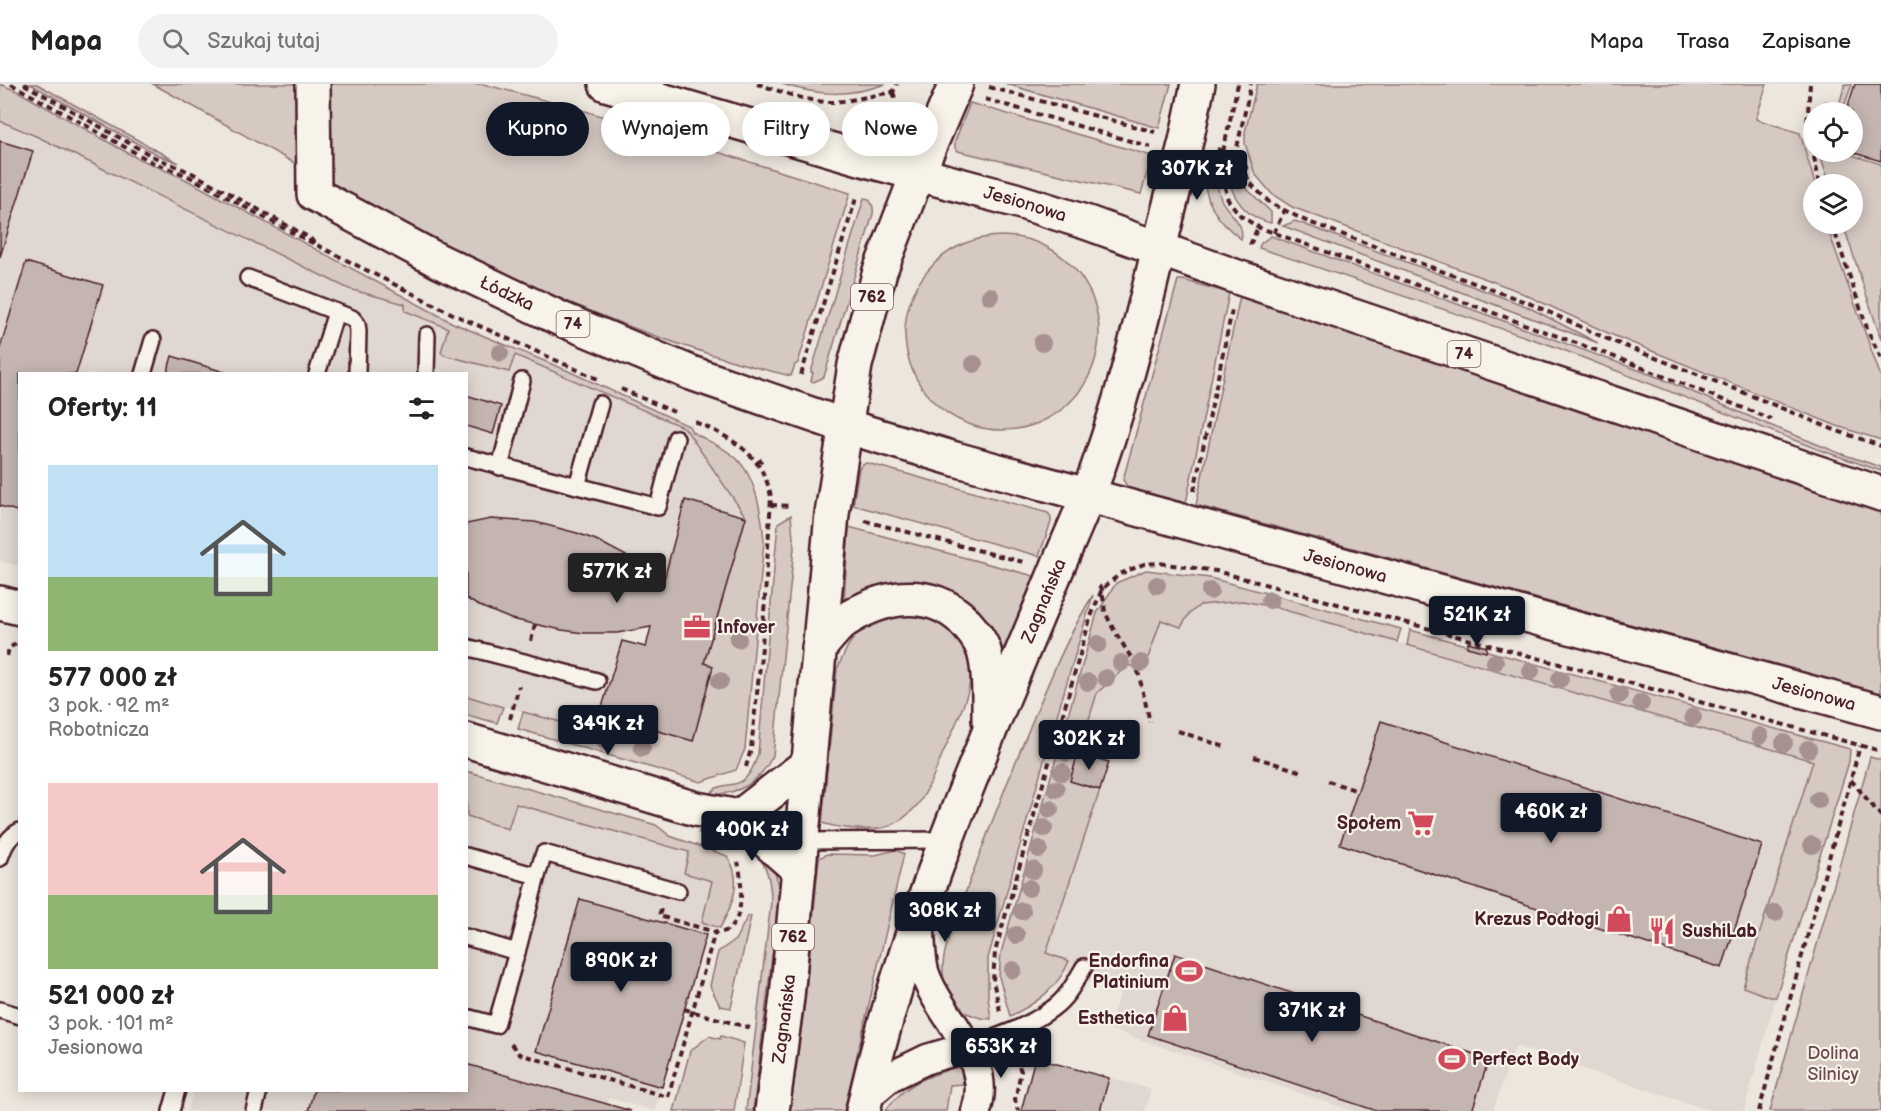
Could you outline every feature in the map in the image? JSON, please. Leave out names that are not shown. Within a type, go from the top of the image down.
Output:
[{"type":"main road","name":"Łódzka","points":[[313,84],[314,194],[439,261],[561,319],[691,373],[845,426]]},
{"type":"main road","name":"74","points":[[606,84],[918,173]]},
{"type":"main road","name":"Zagnańska","points":[[865,1104],[892,999],[946,840],[1088,495],[1130,368],[1198,84]]},
{"type":"main road","name":"Zagnańska","points":[[772,1111],[787,997],[832,514],[855,364],[870,304],[896,226],[918,173],[965,90]]},
{"type":"main road","name":"Jesionowa","points":[[918,173],[1088,223],[1458,352],[1881,494]]},
{"type":"main road","name":"Jesionowa","points":[[845,426],[1088,495],[1881,712]]},
{"type":"main road","points":[[819,648],[843,622],[885,601],[905,597],[927,600],[949,608],[969,625],[983,650],[989,686],[989,734]]},
{"type":"main road","points":[[468,741],[696,809],[739,816],[801,856]]},
{"type":"main road","points":[[739,816],[809,763]]},
{"type":"street","points":[[919,919],[924,971],[937,998],[968,1047],[979,1086],[979,1102],[976,1111]]},
{"type":"street","points":[[865,1104],[890,1077],[927,1059],[968,1047]]},
{"type":"lane","points":[[248,278],[352,318],[357,324],[357,372]]},
{"type":"lane","points":[[318,372],[336,312]]},
{"type":"lane","points":[[426,372],[427,335]]},
{"type":"lane","points":[[144,372],[153,340]]},
{"type":"lane","points":[[500,467],[522,381]]},
{"type":"lane","points":[[577,486],[600,405]]},
{"type":"lane","points":[[468,459],[658,507],[676,438]]},
{"type":"lane","points":[[468,648],[597,681]]},
{"type":"lane","points":[[0,858],[4,846],[18,832]]},
{"type":"lane","points":[[801,856],[946,840]]},
{"type":"lane","points":[[468,1018],[496,1025],[544,853],[678,891]]},
{"type":"lane","points":[[468,857],[537,876]]},
{"type":"lane","points":[[468,938],[517,952]]},
{"type":"lane","points":[[968,1047],[1019,1028],[1053,1008],[1070,990],[1084,967]]},
{"type":"lane","points":[[0,1010],[18,1015]]},
{"type":"lane","points":[[171,1111],[176,1092]]},
{"type":"lane","points":[[254,1111],[259,1092]]},
{"type":"path","points":[[11,84],[152,162],[189,177],[315,245],[455,315],[609,383]]},
{"type":"path","points":[[24,84],[154,157],[192,173],[310,238],[315,245]]},
{"type":"path","points":[[757,84],[805,98],[830,102],[893,92]]},
{"type":"path","points":[[895,98],[893,92],[897,84]]},
{"type":"path","points":[[979,84],[1158,133]]},
{"type":"path","points":[[1238,84],[1220,165],[1228,200],[1241,216],[1258,227],[1620,359],[1774,420]]},
{"type":"path","points":[[1235,157],[1251,84]]},
{"type":"path","points":[[1810,84],[1807,126],[1818,174]]},
{"type":"path","points":[[965,90],[1154,148]]},
{"type":"path","points":[[1209,147],[1235,157],[1246,167],[1247,177],[1252,185],[1270,203],[1306,222],[1531,304],[1612,341],[1832,429],[1881,446]]},
{"type":"path","points":[[800,380],[857,195]]},
{"type":"path","points":[[1274,233],[1284,211]]},
{"type":"path","points":[[1250,245],[1258,227]]},
{"type":"path","points":[[1835,234],[1868,331],[1881,358]]},
{"type":"path","points":[[1193,495],[1233,303]]},
{"type":"path","points":[[620,388],[674,413]]},
{"type":"path","points":[[685,417],[732,441],[757,463],[770,490],[762,647],[751,749],[743,772]]},
{"type":"path","points":[[757,463],[765,458]]},
{"type":"path","points":[[771,505],[790,506]]},
{"type":"path","points":[[861,519],[1026,563]]},
{"type":"path","points":[[1175,565],[1176,556]]},
{"type":"path","points":[[1002,1020],[993,981],[995,952],[1090,619],[1101,587],[1120,574],[1144,564],[1158,562],[1216,571],[1881,751]]},
{"type":"path","points":[[1101,587],[1105,612],[1137,667],[1150,722]]},
{"type":"path","points":[[534,632],[535,625]]},
{"type":"path","points":[[8,656],[9,648],[18,643]]},
{"type":"path","points":[[509,720],[525,662]]},
{"type":"path","points":[[1178,731],[1225,747]]},
{"type":"path","points":[[1759,1111],[1860,746]]},
{"type":"path","points":[[1254,757],[1302,772]]},
{"type":"path","points":[[1851,779],[1881,816]]},
{"type":"path","points":[[1328,781],[1358,791]]},
{"type":"path","points":[[496,1025],[519,1054],[668,1097],[715,932],[722,933],[728,930],[739,909],[742,879],[735,855]]},
{"type":"path","points":[[684,1009],[752,1028],[753,1017]]},
{"type":"path","points":[[1011,1049],[1020,1071],[1015,1100],[1018,1111]]},
{"type":"shaded area","points":[[0,121],[38,137],[349,289],[406,304],[405,311],[448,329],[441,352],[509,372],[515,355],[685,428],[746,517],[662,587],[627,555],[577,533],[535,522],[514,520],[491,519],[468,524],[468,372],[18,372],[18,566],[0,561]]},
{"type":"shaded area","points":[[468,599],[495,613],[533,625],[584,633],[625,631],[600,714],[596,713],[592,731],[468,696]]},
{"type":"shaded area","points":[[1243,601],[1274,607],[1813,761],[1770,997],[1776,997],[1744,1111],[1712,1111],[1515,1046],[1493,1111],[1353,1111],[1107,1028],[1122,989],[1065,970],[1069,962],[1045,953],[1100,791],[1070,781],[1097,693],[1129,665],[1144,669],[1161,620],[1189,614],[1200,605]]},
{"type":"shaded area","points":[[516,804],[690,852],[712,881],[702,922],[713,926],[706,935],[655,1111],[609,1098],[607,1104],[631,1111],[187,1111],[194,1092],[468,1092],[468,816],[508,829]]},
{"type":"shaded area","points":[[1035,1058],[1151,1089],[1145,1111],[1021,1111]]},
{"type":"green space","points":[[0,84],[19,92],[135,157],[185,179],[453,323],[566,370],[689,426],[692,432],[736,458],[749,475],[757,497],[764,541],[745,749],[736,770],[701,782],[518,729],[523,712],[591,730],[596,713],[693,740],[713,666],[704,663],[746,517],[685,428],[515,355],[509,372],[444,355],[441,352],[448,328],[405,311],[405,304],[349,289],[38,137],[0,121]]},
{"type":"green space","points":[[30,84],[37,84],[179,163],[158,155]]},
{"type":"green space","points":[[153,84],[483,84],[551,102],[486,102],[486,156],[589,156],[589,112],[601,116],[601,156],[730,156],[850,193],[798,363],[791,376],[706,353],[623,324],[542,290],[384,213]]},
{"type":"green space","points":[[782,84],[886,84],[846,93],[821,93]]},
{"type":"green space","points":[[1006,84],[1171,84],[1159,128]]},
{"type":"green space","points":[[1257,84],[1767,84],[1756,119],[1800,133],[1803,143],[1803,162],[1809,162],[1812,174],[1803,174],[1803,234],[1830,234],[1881,377],[1881,440],[1837,426],[1610,334],[1513,289],[1292,207],[1272,194],[1255,174],[1245,144],[1245,132]]},
{"type":"green space","points":[[1845,84],[1852,84],[1846,102],[1840,102]]},
{"type":"green space","points":[[970,103],[1152,156],[1141,194],[958,151],[955,148],[955,141]]},
{"type":"green space","points":[[1863,158],[1881,164],[1881,339],[1846,234],[1863,234],[1863,174],[1827,174],[1822,162],[1863,162]]},
{"type":"green space","points":[[1231,160],[1239,171],[1246,188],[1271,212],[1271,223],[1252,215],[1238,200],[1230,181]]},
{"type":"green space","points":[[1204,170],[1215,172],[1221,198],[1241,228],[1241,239],[1225,225],[1213,209],[1206,191]]},
{"type":"green space","points":[[864,198],[871,202],[873,214],[824,377],[814,382],[811,381],[813,373],[811,372]]},
{"type":"green space","points":[[1295,221],[1526,306],[1598,343],[1283,226]]},
{"type":"green space","points":[[1002,236],[1030,240],[1048,248],[1063,258],[1077,272],[1095,305],[1099,333],[1095,361],[1087,379],[1077,394],[1063,408],[1030,426],[1002,430],[974,426],[956,418],[941,408],[927,394],[909,361],[905,333],[909,305],[917,287],[927,272],[941,258],[974,240]]},
{"type":"green space","points":[[1271,236],[1660,378],[1839,453],[1881,467],[1881,471],[1817,449],[1553,346],[1259,248],[1261,243]]},
{"type":"green space","points":[[1178,280],[1229,293],[1186,503],[1128,488],[1123,480]]},
{"type":"green space","points":[[1240,296],[1881,511],[1881,693],[1196,505]]},
{"type":"green space","points":[[867,463],[1048,513],[1051,522],[1039,556],[853,505],[859,469],[862,464]]},
{"type":"green space","points":[[791,515],[794,548],[773,756],[755,780],[747,785],[730,792],[709,795],[721,786],[740,782],[746,777],[758,754],[778,523]]},
{"type":"green space","points":[[849,527],[1034,576],[1007,646],[1000,648],[989,624],[972,605],[939,587],[926,584],[845,604]]},
{"type":"green space","points":[[1146,570],[1210,578],[1401,629],[1397,642],[1274,607],[1243,601],[1200,605],[1189,614],[1181,627],[1161,620],[1144,670],[1128,665],[1097,693],[1070,781],[1100,790],[1046,953],[1069,961],[1059,979],[1045,994],[1010,1016],[999,977],[1001,953],[1097,613],[1116,583]]},
{"type":"green space","points":[[1093,595],[988,958],[988,997],[991,1019],[980,1018],[962,1010],[949,996],[943,977],[946,946],[1032,722],[1067,641]]},
{"type":"green space","points":[[905,612],[930,618],[945,625],[964,642],[970,654],[972,668],[970,683],[960,714],[925,793],[918,804],[898,822],[890,826],[871,829],[839,827],[822,823],[837,669],[848,646],[862,627],[879,619]]},
{"type":"green space","points":[[1410,630],[1850,749],[1849,762],[1776,997],[1743,987],[1813,761],[1407,645]]},
{"type":"green space","points":[[468,696],[503,707],[497,723],[468,715]]},
{"type":"green space","name":"Dolina Silnicy","points":[[1870,757],[1881,760],[1881,1111],[1770,1111]]},
{"type":"green space","points":[[468,772],[656,825],[670,836],[727,856],[735,874],[734,893],[729,911],[720,928],[702,922],[712,881],[684,873],[689,852],[516,804],[508,829],[468,816]]},
{"type":"green space","points":[[700,826],[743,836],[773,867],[778,882],[778,908],[753,1111],[746,1111],[771,902],[770,884],[760,859],[752,851],[742,845],[699,833]]},
{"type":"green space","points":[[896,850],[904,854],[844,1111],[790,1111],[805,1001],[819,858],[827,854],[875,855]]},
{"type":"green space","points":[[748,916],[751,916],[731,1008],[720,1006],[710,986],[718,952],[735,940]]},
{"type":"green space","points":[[709,1036],[720,1039],[721,1036],[744,1043],[734,1111],[674,1111],[690,1051]]},
{"type":"green space","points":[[957,1067],[961,1068],[963,1084],[950,1085],[946,1111],[885,1111],[900,1094],[916,1083]]},
{"type":"building","points":[[1855,84],[1881,84],[1881,161],[1863,156],[1863,102],[1849,102]]},
{"type":"building","points":[[0,141],[33,151],[0,257]]},
{"type":"building","points":[[26,262],[103,285],[77,372],[18,372],[18,511],[0,506],[0,348]]},
{"type":"building","points":[[172,356],[224,372],[168,372]]},
{"type":"building","points":[[468,396],[501,406],[493,434],[468,427]]},
{"type":"building","points":[[685,500],[746,517],[704,663],[713,666],[693,741],[600,714],[622,641],[646,647],[651,627],[617,633],[562,630],[511,619],[468,599],[468,524],[491,519],[535,522],[577,533],[596,540],[634,560],[662,587]]},
{"type":"building","points":[[1468,642],[1487,647],[1486,652],[1467,647]]},
{"type":"building","points":[[1381,721],[1762,845],[1722,968],[1340,844]]},
{"type":"building","points":[[1078,753],[1109,762],[1100,790],[1070,781]]},
{"type":"building","points":[[580,899],[706,935],[662,1087],[536,1051]]},
{"type":"building","points":[[1175,954],[1489,1059],[1472,1111],[1377,1111],[1148,1035]]},
{"type":"building","points":[[1035,1058],[1109,1078],[1100,1111],[1021,1111]]},
{"type":"building","points":[[468,1065],[631,1111],[308,1111],[313,1092],[468,1092]]},
{"type":"place","name":"Infover","points":[[697,627]]},
{"type":"place","name":"Społem","points":[[1421,823]]},
{"type":"place","name":"Krezus Podłogi","points":[[1619,919]]},
{"type":"place","name":"SushiLab","points":[[1662,931]]},
{"type":"place","name":"Endorfina Platinium","points":[[1189,971]]},
{"type":"place","name":"Esthetica","points":[[1175,1018]]},
{"type":"place","name":"Perfect Body","points":[[1452,1059]]}]
